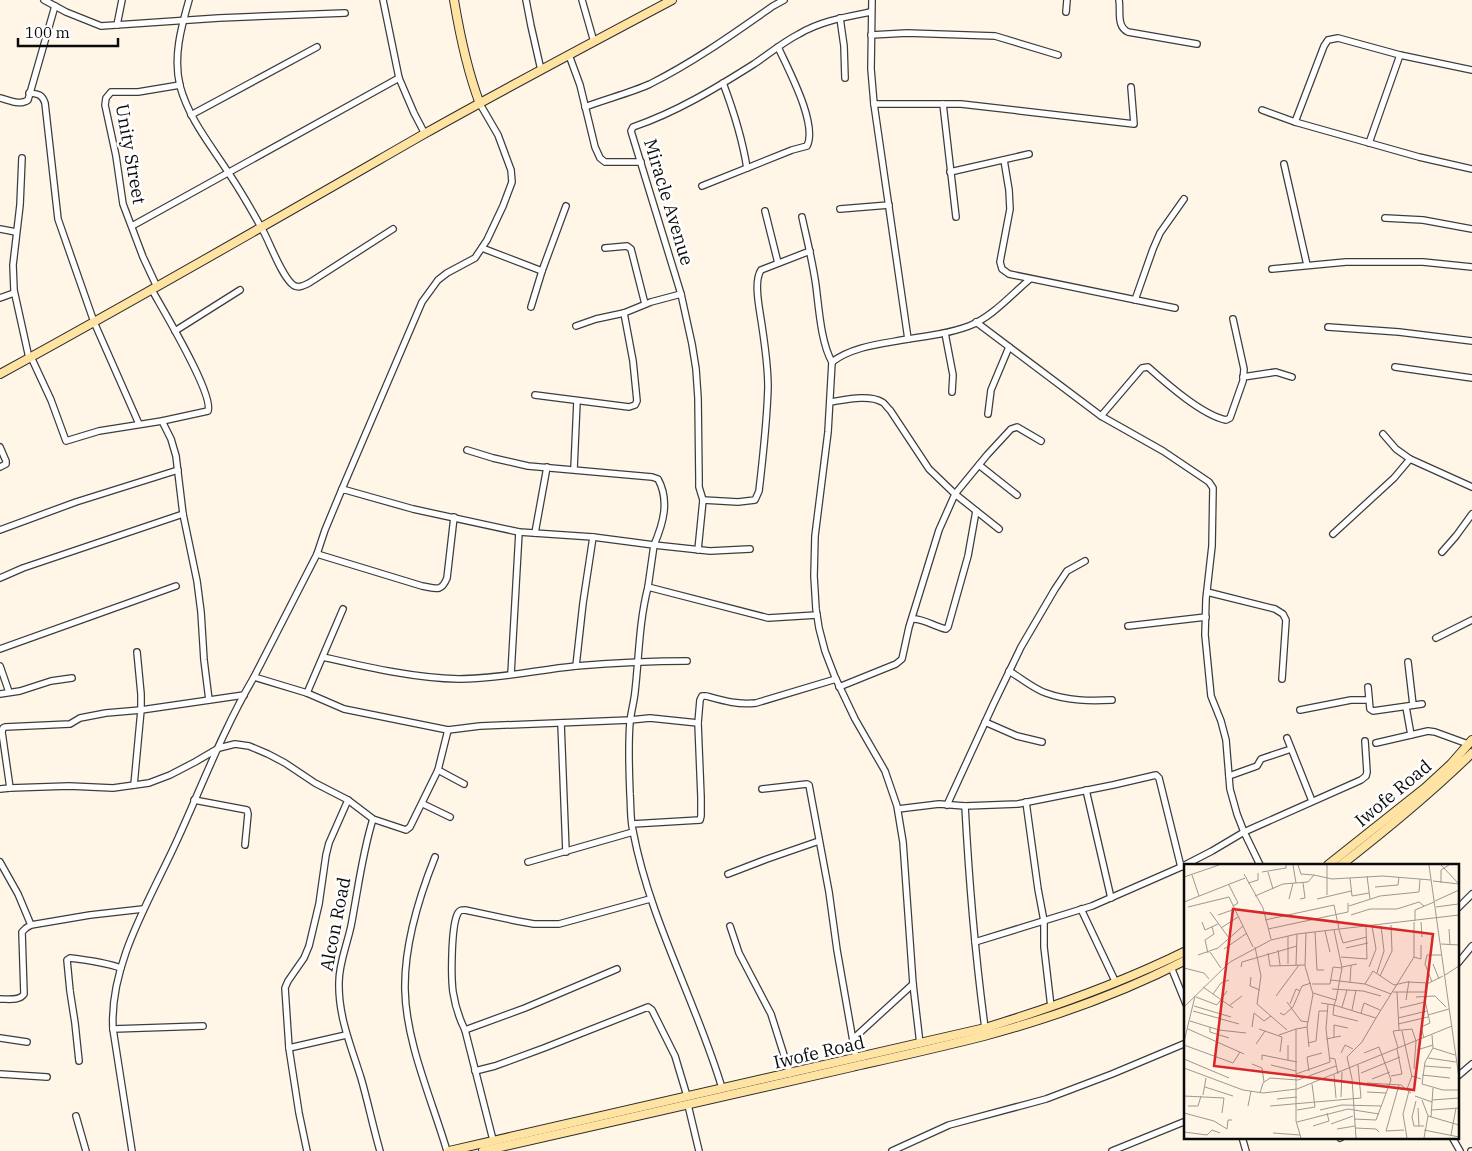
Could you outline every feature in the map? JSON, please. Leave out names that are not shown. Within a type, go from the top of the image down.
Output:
[{"type":"street","points":[[44,0],[66,12],[101,26],[345,13]]},
{"type":"street","points":[[116,25],[122,0]]},
{"type":"street","points":[[189,0],[177,52],[180,85],[191,114],[201,133],[228,172],[262,228],[285,275],[293,286],[298,287],[309,283],[393,228]]},
{"type":"street","points":[[383,0],[394,62],[399,78],[414,114],[425,134]]},
{"type":"street","points":[[132,1151],[112,1013],[121,968],[143,910],[244,695],[318,554],[325,530],[422,302],[438,280],[447,272],[475,258],[503,206],[512,182],[511,170],[498,134],[480,104],[471,78],[459,32],[454,0]]},
{"type":"street","points":[[526,0],[541,70]]},
{"type":"street","points":[[582,0],[594,42]]},
{"type":"street","points":[[0,374],[154,289],[425,134],[672,0]]},
{"type":"street","points":[[585,107],[648,84],[676,70],[705,53],[784,0]]},
{"type":"street","points":[[872,0],[871,69],[874,104],[908,340]]},
{"type":"street","points":[[1066,12],[1067,0]]},
{"type":"street","points":[[1119,0],[1120,25],[1122,29],[1128,32],[1196,44]]},
{"type":"street","points":[[0,98],[21,103],[26,103],[28,100],[55,6]]},
{"type":"street","name":"Miracle Avenue","points":[[698,550],[703,500],[699,487],[696,369],[681,294],[632,135],[633,127],[683,106],[724,83],[799,34],[832,20],[871,12]]},
{"type":"street","points":[[840,18],[844,46],[845,78]]},
{"type":"street","points":[[871,35],[995,36],[1058,55]]},
{"type":"street","points":[[1295,122],[1328,40],[1338,38],[1400,55],[1472,70]]},
{"type":"street","points":[[191,114],[317,47]]},
{"type":"street","points":[[702,186],[792,150],[807,146],[810,141],[801,97],[778,47]]},
{"type":"street","points":[[569,55],[580,85],[595,147],[600,158],[606,162],[641,162]]},
{"type":"street","points":[[1369,143],[1400,55]]},
{"type":"street","points":[[132,226],[399,78]]},
{"type":"street","points":[[724,83],[736,116],[748,168]]},
{"type":"street","name":"Unity Street","points":[[162,421],[208,411],[210,408],[201,381],[154,289],[123,204],[116,156],[105,105],[106,98],[111,92],[138,92],[180,85]]},
{"type":"street","points":[[874,104],[961,104],[1134,124],[1131,86]]},
{"type":"street","points":[[29,93],[40,95],[44,98],[58,219],[94,322],[139,424]]},
{"type":"street","points":[[943,104],[956,217]]},
{"type":"street","points":[[1262,110],[1295,122],[1369,143],[1472,169]]},
{"type":"street","points":[[950,172],[1029,154]]},
{"type":"street","points":[[22,158],[20,205],[13,265],[14,293],[30,358],[51,400],[66,441],[99,431],[162,421],[174,447],[183,514],[193,559],[199,597],[209,700]]},
{"type":"street","points":[[1004,160],[1010,209],[1000,262],[1002,269],[1009,274],[1175,308]]},
{"type":"street","points":[[1284,164],[1306,265]]},
{"type":"street","points":[[1135,300],[1160,233],[1184,199]]},
{"type":"street","points":[[840,209],[889,205]]},
{"type":"street","points":[[531,308],[542,271],[566,206]]},
{"type":"street","points":[[765,211],[778,263]]},
{"type":"street","points":[[802,217],[810,251],[827,355],[832,362],[828,432],[815,536],[814,576],[817,615],[825,651],[836,679],[855,719],[884,771],[898,809],[903,842],[920,1044]]},
{"type":"street","points":[[1384,218],[1423,220],[1472,229]]},
{"type":"street","points":[[0,229],[16,232]]},
{"type":"street","points":[[605,248],[627,246],[631,249],[645,304]]},
{"type":"street","points":[[482,248],[542,271]]},
{"type":"street","points":[[703,500],[738,502],[755,500],[759,491],[768,386],[758,274],[761,270],[810,251]]},
{"type":"street","points":[[1272,268],[1346,262],[1423,262],[1472,267]]},
{"type":"street","points":[[832,362],[842,354],[867,347],[945,333],[970,326],[1000,306],[1030,278]]},
{"type":"street","points":[[175,332],[240,290]]},
{"type":"street","points":[[0,298],[14,293]]},
{"type":"street","points":[[576,326],[596,319],[624,313],[645,304],[681,294]]},
{"type":"street","points":[[535,395],[629,407],[637,404],[633,361],[624,313]]},
{"type":"street","points":[[1101,416],[1142,368],[1148,367],[1181,395],[1218,418],[1226,420],[1230,418],[1243,377],[1242,356],[1233,319]]},
{"type":"street","points":[[976,322],[1101,416],[1163,451],[1209,482],[1212,488],[1212,522],[1207,592],[1206,652],[1211,696],[1226,740],[1230,789],[1237,814],[1260,864]]},
{"type":"street","points":[[1328,327],[1399,332],[1472,341]]},
{"type":"street","points":[[945,333],[953,375],[952,392]]},
{"type":"street","points":[[988,414],[991,390],[1009,347]]},
{"type":"street","points":[[1395,366],[1472,378]]},
{"type":"street","points":[[1243,377],[1276,372],[1292,377]]},
{"type":"street","points":[[830,402],[861,398],[874,398],[882,402],[929,469],[954,494],[999,529]]},
{"type":"street","points":[[574,469],[576,401]]},
{"type":"street","points":[[840,687],[896,664],[902,658],[908,627],[939,530],[954,494],[1014,427],[1041,441]]},
{"type":"street","points":[[1383,434],[1396,449],[1410,459],[1472,487]]},
{"type":"street","points":[[0,447],[6,464],[0,467]]},
{"type":"street","points":[[467,450],[528,466],[652,477],[658,480],[665,504],[660,531],[654,545],[644,604],[635,693],[630,720],[629,749],[632,824],[650,899],[699,1022],[722,1088]]},
{"type":"street","points":[[1333,534],[1394,478],[1410,459]]},
{"type":"street","points":[[979,465],[1017,495]]},
{"type":"street","points":[[535,533],[547,467]]},
{"type":"street","points":[[0,530],[92,497],[178,470]]},
{"type":"street","points":[[342,489],[406,507],[519,532],[710,551],[750,549]]},
{"type":"street","points":[[912,619],[917,619],[940,628],[946,629],[948,627],[968,556],[976,511]]},
{"type":"street","points":[[0,578],[23,568],[183,514]]},
{"type":"street","points":[[1442,552],[1472,514]]},
{"type":"street","points":[[318,554],[422,586],[439,588],[444,586],[447,578],[454,517]]},
{"type":"street","points":[[511,674],[519,532]]},
{"type":"street","points":[[576,666],[593,538]]},
{"type":"street","points":[[947,805],[1021,647],[1067,571],[1085,561]]},
{"type":"street","points":[[0,649],[176,586]]},
{"type":"street","points":[[648,587],[768,618],[817,615]]},
{"type":"street","points":[[1207,592],[1275,610],[1283,614],[1286,620],[1282,679]]},
{"type":"street","points":[[307,693],[343,609]]},
{"type":"street","points":[[1128,626],[1206,617]]},
{"type":"street","points":[[1436,638],[1472,620]]},
{"type":"street","points":[[134,786],[141,710],[137,652]]},
{"type":"street","points":[[323,657],[436,678],[486,678],[576,666],[638,661],[687,661]]},
{"type":"street","points":[[1408,662],[1413,705]]},
{"type":"street","points":[[0,666],[9,692]]},
{"type":"street","points":[[1009,671],[1045,693],[1089,701],[1112,700]]},
{"type":"street","points":[[0,694],[20,691],[51,681],[72,678]]},
{"type":"street","points":[[254,678],[307,693],[344,709],[448,730],[480,726],[650,718],[698,723]]},
{"type":"street","points":[[632,824],[700,820],[698,723],[702,696],[733,704],[756,703],[836,679]]},
{"type":"street","points":[[1368,687],[1370,708],[1373,711],[1422,704]]},
{"type":"street","points":[[10,788],[2,732],[3,728],[8,726],[70,724],[85,716],[244,695]]},
{"type":"street","points":[[1300,710],[1351,700],[1369,700]]},
{"type":"street","points":[[1406,706],[1411,735]]},
{"type":"street","points":[[985,722],[1017,736],[1042,742]]},
{"type":"street","points":[[561,723],[566,852]]},
{"type":"street","points":[[0,789],[69,786],[113,788],[134,786],[149,783],[170,775],[219,748],[236,744],[248,746],[285,763],[315,783],[348,800],[373,819],[406,830],[423,804],[438,770],[448,730]]},
{"type":"street","points":[[1376,743],[1428,732],[1435,732],[1470,742]]},
{"type":"street","points":[[1286,738],[1312,801]]},
{"type":"street","points":[[1184,864],[1212,851],[1244,832],[1361,780],[1366,776],[1367,767],[1365,741]]},
{"type":"street","name":"Iwofe Road","points":[[1329,864],[1425,788],[1451,764],[1470,742]]},
{"type":"street","points":[[1229,776],[1257,766],[1262,759],[1291,750]]},
{"type":"street","name":"Iwofe Road","points":[[1342,864],[1395,823],[1472,753]]},
{"type":"street","points":[[438,770],[464,784]]},
{"type":"street","points":[[898,809],[918,806],[1018,804],[1113,786],[1156,775],[1159,778],[1167,805],[1180,866]]},
{"type":"street","points":[[762,789],[809,785],[829,892],[856,1058]]},
{"type":"street","points":[[1086,790],[1111,898]]},
{"type":"street","points":[[194,800],[247,810],[245,845]]},
{"type":"street","points":[[308,1151],[299,1114],[289,1048],[285,988],[288,980],[304,958],[309,946],[319,904],[329,843],[348,800]]},
{"type":"street","points":[[1026,802],[1044,921],[1044,947],[1051,1007]]},
{"type":"street","points":[[423,804],[450,817]]},
{"type":"street","points":[[965,806],[968,865],[985,1028]]},
{"type":"street","name":"Alcon Road","points":[[373,819],[364,849],[351,927],[339,982],[341,1011],[346,1034],[361,1078],[380,1151]]},
{"type":"street","points":[[528,862],[633,832]]},
{"type":"street","points":[[728,874],[767,858],[819,841]]},
{"type":"street","points":[[434,857],[421,895],[413,927],[405,989],[406,1008],[415,1050],[448,1151]]},
{"type":"street","points":[[0,862],[18,894],[31,925]]},
{"type":"street","points":[[975,942],[1111,898],[1184,864]]},
{"type":"street","points":[[1460,906],[1472,894]]},
{"type":"street","points":[[493,1140],[453,990],[452,968],[458,914],[461,910],[465,910],[534,924],[559,924],[650,899]]},
{"type":"street","points":[[1081,909],[1116,983]]},
{"type":"street","points":[[0,999],[23,997],[22,932],[26,928],[31,925],[90,915],[143,910]]},
{"type":"street","points":[[730,926],[740,953],[771,1014],[790,1074]]},
{"type":"street","points":[[1460,961],[1472,946]]},
{"type":"street","name":"Iwofe Road","points":[[483,1151],[986,1035],[1032,1017],[1051,1007],[1116,983],[1184,952]]},
{"type":"street","points":[[79,1061],[76,1023],[67,960],[70,958],[121,968]]},
{"type":"street","name":"Iwofe Road","points":[[448,1151],[1032,1017],[1096,999],[1184,961]]},
{"type":"street","points":[[1171,967],[1184,999]]},
{"type":"street","points":[[465,1030],[525,1008],[617,969]]},
{"type":"street","points":[[853,1039],[914,984]]},
{"type":"street","points":[[475,1071],[495,1066],[544,1048],[648,1007],[652,1010],[675,1056],[687,1096]]},
{"type":"street","points":[[113,1029],[202,1026]]},
{"type":"street","points":[[289,1048],[346,1034]]},
{"type":"street","points":[[0,1038],[27,1042]]},
{"type":"street","points":[[892,1151],[949,1125],[1046,1099],[1184,1044]]},
{"type":"street","points":[[1460,1074],[1472,1064]]},
{"type":"street","points":[[0,1074],[47,1077]]},
{"type":"street","points":[[688,1105],[699,1151]]},
{"type":"street","points":[[76,1116],[86,1151]]},
{"type":"street","points":[[1112,1151],[1184,1122]]},
{"type":"street","points":[[1242,1138],[1246,1151]]},
{"type":"street","points":[[1453,1138],[1460,1151]]}]
